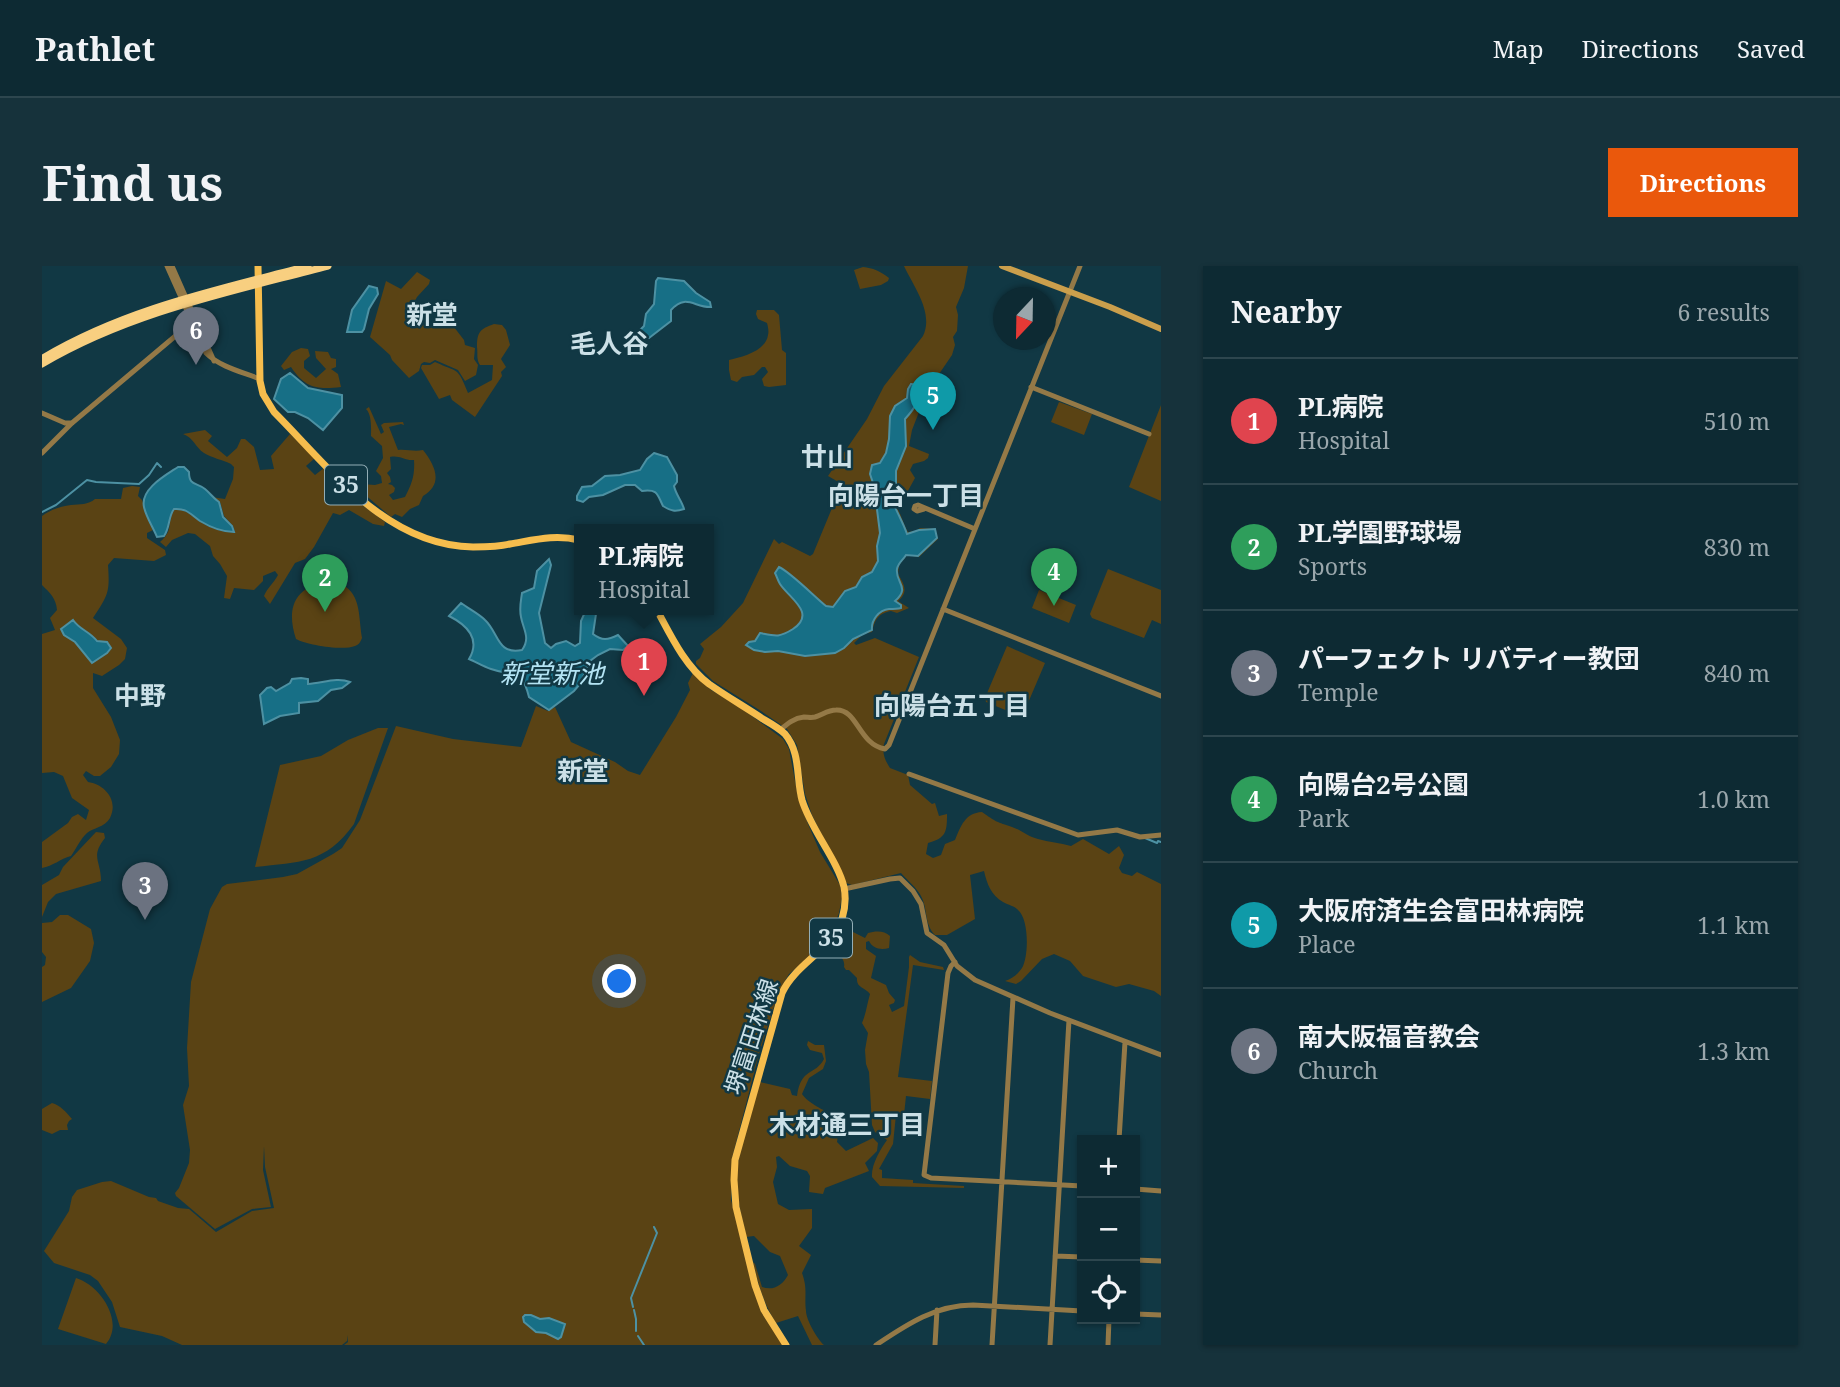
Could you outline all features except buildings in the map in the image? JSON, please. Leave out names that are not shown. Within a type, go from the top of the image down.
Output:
[{"type":"highway","points":[[258,282],[308,266]]},
{"type":"highway","points":[[44,354],[106,325],[152,308],[327,266]]},
{"type":"highway","points":[[42,363],[108,330],[185,301]]},
{"type":"main road","name":"35","points":[[258,266],[260,379],[263,394],[274,412],[366,504],[405,529],[435,541],[472,547],[509,545],[552,536],[574,539]]},
{"type":"main road","points":[[1002,266],[1161,327]]},
{"type":"main road","name":"35","points":[[660,615],[697,674],[780,730],[789,741],[796,755],[801,796],[806,811],[839,874],[844,890]]},
{"type":"main road","name":"堺富田林線","points":[[786,1345],[764,1310],[755,1285],[736,1207],[735,1160],[782,993],[793,975],[834,935],[844,912],[844,890]]},
{"type":"street","points":[[167,266],[214,361]]},
{"type":"street","points":[[172,266],[206,354],[214,361],[260,379]]},
{"type":"street","points":[[780,730],[797,719],[839,710],[851,717],[870,743],[885,749],[887,747],[1080,266]]},
{"type":"street","points":[[42,453],[72,423],[192,322]]},
{"type":"street","points":[[1031,387],[1149,434]]},
{"type":"street","points":[[42,414],[72,423]]},
{"type":"street","points":[[924,509],[975,528]]},
{"type":"street","points":[[943,609],[1159,695],[1161,685]]},
{"type":"street","points":[[909,774],[1078,835],[1117,830],[1140,837],[1161,835]]},
{"type":"street","points":[[844,890],[890,878],[901,879],[921,904],[927,933],[944,945],[955,962],[970,977],[1013,998],[1161,1055]]},
{"type":"street","points":[[955,962],[948,973],[924,1172],[926,1176],[1077,1186]]},
{"type":"street","points":[[992,1345],[1013,998]]},
{"type":"street","points":[[1050,1345],[1069,1020]]},
{"type":"street","points":[[1119,1135],[1125,1042]]},
{"type":"street","points":[[1140,1189],[1161,1191]]},
{"type":"street","points":[[1055,1256],[1077,1257]]},
{"type":"street","points":[[1140,1260],[1161,1261]]},
{"type":"street","points":[[876,1345],[917,1319],[937,1310],[967,1305],[1077,1311]]},
{"type":"street","points":[[935,1345],[937,1310]]},
{"type":"street","points":[[1140,1314],[1161,1315]]},
{"type":"street","points":[[1108,1345],[1109,1324]]},
{"type":"shaded area","points":[[904,266],[968,266],[964,288],[956,307],[957,331],[953,337],[955,345],[952,355],[930,384],[912,430],[909,446],[929,454],[928,458],[913,464],[910,470],[915,478],[904,498],[900,494],[901,500],[897,508],[908,532],[920,528],[935,529],[938,539],[919,557],[907,555],[899,565],[898,574],[904,591],[898,601],[909,608],[897,613],[891,611],[883,614],[876,621],[872,632],[863,634],[854,643],[856,645],[875,638],[919,657],[884,744],[884,757],[890,768],[908,775],[910,785],[932,804],[935,803],[939,816],[947,814],[944,833],[939,839],[928,843],[926,854],[933,858],[941,855],[945,844],[955,840],[962,825],[971,815],[982,812],[1042,840],[1071,846],[1083,839],[1109,854],[1119,846],[1124,855],[1119,868],[1122,873],[1132,876],[1137,872],[1161,884],[1161,996],[1154,991],[1129,984],[1116,987],[1083,976],[1070,961],[1054,954],[1042,959],[1016,984],[1005,981],[1022,968],[1027,947],[1026,929],[1018,910],[993,893],[984,871],[970,875],[975,919],[947,935],[935,935],[932,931],[921,896],[901,873],[852,885],[846,883],[812,815],[805,794],[797,745],[787,729],[713,681],[696,664],[704,649],[700,644],[721,627],[743,603],[774,539],[779,544],[782,542],[810,556],[813,554],[842,484],[828,476],[867,419],[884,386],[923,336],[926,327],[924,309]]},
{"type":"shaded area","points":[[863,267],[879,272],[889,278],[888,281],[860,289],[854,270]]},
{"type":"shaded area","points":[[417,272],[430,280],[410,310],[413,315],[426,322],[447,318],[465,345],[475,348],[474,359],[478,365],[476,375],[465,381],[458,370],[435,360],[421,364],[419,371],[409,378],[370,337],[386,281],[401,289]]},
{"type":"shaded area","points":[[757,310],[774,310],[779,315],[782,350],[786,353],[786,385],[764,386],[762,379],[768,372],[765,367],[737,382],[731,380],[729,360],[753,352],[766,341],[767,323],[758,319]]},
{"type":"shaded area","points":[[494,324],[502,325],[506,330],[510,345],[501,359],[506,367],[475,417],[452,400],[450,395],[439,399],[421,368],[422,365],[435,362],[453,370],[459,374],[468,393],[492,380],[493,365],[480,365],[477,342],[480,332]]},
{"type":"shaded area","points":[[301,348],[308,349],[310,356],[304,361],[304,368],[316,378],[326,369],[316,358],[315,351],[328,352],[331,358],[336,359],[336,367],[331,369],[338,374],[341,387],[318,388],[301,379],[291,367],[284,370],[281,366],[292,352]]},
{"type":"shaded area","points":[[1059,402],[1092,414],[1084,435],[1051,422]]},
{"type":"shaded area","points":[[1161,405],[1161,501],[1129,487]]},
{"type":"shaded area","points":[[369,407],[381,434],[384,432],[381,425],[384,423],[403,422],[404,425],[389,427],[398,450],[423,450],[434,468],[434,486],[423,496],[419,505],[402,517],[395,514],[391,517],[356,487],[361,484],[382,483],[381,476],[376,471],[383,458],[382,446],[371,436],[370,418],[366,409]],"holes":[[[390,457],[414,460],[414,465],[410,488],[405,497],[393,500],[389,495],[395,488],[388,484],[391,482],[387,473],[391,469]]]},
{"type":"shaded area","points":[[205,430],[212,436],[208,441],[227,457],[237,448],[241,439],[245,439],[254,447],[260,470],[274,469],[271,456],[290,434],[315,458],[306,466],[315,475],[324,468],[354,499],[385,522],[384,526],[373,524],[349,510],[340,515],[333,513],[314,547],[305,559],[295,563],[270,604],[264,596],[278,575],[275,571],[263,576],[263,581],[254,590],[234,588],[230,599],[224,598],[227,576],[213,556],[210,546],[195,534],[188,533],[172,540],[166,547],[160,542],[169,530],[174,509],[186,512],[213,528],[235,532],[224,516],[220,502],[211,497],[225,499],[233,479],[234,467],[204,453],[183,434]]},
{"type":"shaded area","points":[[140,487],[138,496],[153,530],[147,533],[147,538],[165,550],[166,555],[154,561],[114,558],[108,565],[107,593],[93,618],[121,639],[127,648],[125,659],[119,665],[102,676],[93,673],[93,688],[111,717],[120,740],[119,754],[111,767],[100,776],[86,771],[83,775],[88,782],[99,786],[108,794],[113,805],[112,811],[105,823],[85,835],[71,856],[42,868],[42,842],[78,814],[86,820],[89,810],[72,798],[63,776],[54,772],[42,773],[42,634],[55,630],[50,618],[57,610],[54,599],[42,585],[42,516],[60,507],[87,503],[95,499],[121,499],[123,488]]},
{"type":"shaded area","points":[[1108,569],[1161,590],[1161,624],[1152,620],[1144,638],[1092,618],[1090,614]]},
{"type":"shaded area","points":[[337,582],[345,586],[355,598],[362,638],[360,643],[334,648],[296,639],[292,615],[298,597],[313,586]]},
{"type":"shaded area","points":[[1039,590],[1076,605],[1069,623],[1032,608]]},
{"type":"shaded area","points":[[1007,646],[1045,663],[1022,717],[986,702],[985,698]]},
{"type":"shaded area","points":[[693,673],[711,690],[737,705],[783,739],[789,749],[798,797],[808,824],[820,852],[840,885],[842,897],[831,934],[789,974],[779,991],[759,1054],[732,1158],[731,1200],[750,1272],[783,1345],[344,1345],[348,1342],[347,1335],[347,1341],[342,1345],[182,1345],[162,1336],[120,1327],[112,1302],[98,1281],[90,1275],[54,1263],[44,1251],[69,1211],[72,1197],[77,1190],[102,1182],[111,1181],[158,1201],[189,1209],[216,1232],[252,1211],[274,1208],[265,1167],[264,1146],[263,1170],[271,1207],[252,1209],[215,1229],[176,1196],[189,1163],[190,1150],[183,1105],[189,1086],[187,1048],[191,982],[210,909],[222,887],[227,884],[297,874],[342,848],[360,820],[396,726],[453,739],[521,747],[536,706],[548,711],[555,707],[571,742],[640,775],[676,717],[690,690],[688,683]]},
{"type":"shaded area","points":[[378,728],[388,728],[354,824],[343,837],[333,847],[310,859],[255,867],[280,765],[321,756],[348,740]]},
{"type":"shaded area","points":[[96,832],[104,833],[105,838],[97,854],[101,881],[56,894],[48,902],[42,917],[42,885],[59,875],[63,867]]},
{"type":"shaded area","points":[[60,915],[68,915],[91,929],[94,943],[90,961],[71,988],[42,1002],[42,967],[46,957],[42,952],[42,923],[52,922]]},
{"type":"shaded area","points":[[843,927],[865,938],[868,933],[876,931],[890,936],[889,948],[877,948],[869,941],[866,942],[866,949],[876,956],[871,978],[886,985],[895,1000],[889,1005],[892,1012],[904,1006],[910,955],[920,962],[943,967],[944,970],[913,965],[898,1077],[932,1081],[930,1099],[906,1096],[904,1115],[896,1115],[893,1144],[879,1169],[882,1170],[882,1178],[964,1188],[880,1186],[872,1177],[874,1163],[887,1140],[875,1132],[872,1125],[865,1050],[868,1033],[862,1023],[870,994],[859,986],[857,978],[849,970],[846,970],[832,943]]},
{"type":"shaded area","points":[[808,1041],[815,1045],[824,1045],[826,1061],[823,1069],[809,1078],[802,1094],[816,1106],[834,1114],[839,1129],[837,1142],[846,1151],[873,1138],[878,1143],[877,1151],[865,1163],[869,1171],[825,1188],[823,1194],[809,1192],[810,1176],[807,1171],[790,1166],[779,1156],[776,1157],[777,1167],[773,1182],[778,1204],[789,1210],[812,1209],[812,1228],[799,1246],[811,1255],[802,1273],[807,1315],[813,1330],[824,1345],[812,1345],[798,1316],[776,1323],[772,1316],[762,1294],[753,1262],[762,1287],[777,1287],[788,1275],[780,1256],[770,1252],[754,1236],[746,1237],[737,1190],[741,1145],[760,1082],[790,1089],[792,1095],[797,1096],[802,1080],[824,1059],[822,1053],[810,1050]]},
{"type":"shaded area","points":[[52,1103],[61,1107],[72,1119],[67,1125],[68,1130],[52,1134],[42,1130],[42,1109]]},
{"type":"shaded area","points":[[76,1278],[93,1288],[107,1305],[113,1325],[106,1344],[58,1329]]},
{"type":"water","points":[[658,278],[684,281],[710,302],[711,307],[681,302],[671,310],[671,321],[649,338],[640,330],[644,326],[646,314],[654,304]]},
{"type":"water","points":[[369,286],[377,288],[378,294],[369,309],[364,329],[362,332],[347,332],[352,310]]},
{"type":"water","points":[[290,373],[308,388],[342,395],[342,408],[323,430],[308,418],[288,412],[274,399],[281,379]]},
{"type":"water","points":[[911,384],[917,385],[918,399],[905,419],[906,446],[896,471],[900,500],[895,507],[907,534],[935,529],[937,538],[918,556],[906,555],[898,565],[897,574],[902,592],[895,601],[901,608],[879,613],[874,619],[872,630],[853,639],[835,653],[805,656],[754,650],[746,645],[755,641],[760,633],[784,634],[800,623],[802,617],[799,606],[779,582],[775,573],[779,567],[826,606],[833,607],[845,591],[856,587],[862,577],[872,572],[878,561],[880,533],[870,474],[872,465],[880,463],[886,453],[890,416],[895,406],[907,398]]},
{"type":"water","points":[[654,453],[667,457],[677,475],[674,486],[684,509],[668,509],[663,506],[656,493],[642,491],[635,485],[625,485],[603,495],[589,497],[583,502],[577,500],[582,487],[592,486],[605,476],[640,470]]},
{"type":"water","points":[[178,467],[184,467],[192,482],[205,489],[219,502],[223,517],[234,532],[212,527],[185,511],[174,509],[166,533],[157,537],[146,514],[144,500],[155,483]]},
{"type":"water","name":"新堂新池","points":[[549,559],[551,565],[539,613],[545,643],[551,648],[566,641],[575,646],[580,643],[584,615],[596,615],[593,634],[605,639],[618,635],[628,646],[623,650],[610,649],[590,661],[580,684],[549,710],[529,697],[520,677],[499,672],[469,659],[473,639],[466,628],[449,616],[461,603],[490,625],[503,646],[514,651],[522,650],[526,637],[520,614],[522,593],[534,588],[537,571]]},
{"type":"water","points":[[73,620],[97,641],[107,642],[111,648],[107,653],[92,663],[61,629]]},
{"type":"water","points":[[292,679],[308,679],[308,684],[335,680],[350,682],[342,688],[331,690],[318,701],[299,703],[299,713],[280,716],[264,724],[260,695],[267,688],[271,687],[276,691]]},
{"type":"water","points":[[525,1315],[540,1319],[549,1318],[565,1324],[561,1337],[558,1339],[536,1332],[524,1322]]},
{"type":"waterway","points":[[42,512],[56,505],[87,480],[139,484],[157,463],[161,467]]},
{"type":"waterway","points":[[1145,838],[1161,842]]},
{"type":"waterway","points":[[633,1307],[631,1298],[657,1233],[654,1227]]},
{"type":"waterway","points":[[634,1310],[636,1331]]},
{"type":"waterway","points":[[638,1336],[644,1345]]},
{"type":"place","name":"南大阪福音教会","points":[[196,365]]},
{"type":"place","name":"大阪府済生会富田林病院","points":[[933,430]]},
{"type":"place","name":"向陽台2号公園","points":[[1054,606]]},
{"type":"place","name":"PL学園野球場","points":[[325,612]]},
{"type":"place","name":"PL病院","points":[[644,696]]},
{"type":"place","name":"パーフェクト リバティー教団","points":[[145,920]]},
{"type":"district","name":"新堂","points":[[432,315]]},
{"type":"district","name":"毛人谷","points":[[609,344]]},
{"type":"district","name":"廿山","points":[[827,457]]},
{"type":"district","name":"向陽台一丁目","points":[[906,496]]},
{"type":"district","name":"中野","points":[[140,696]]},
{"type":"district","name":"向陽台五丁目","points":[[952,706]]},
{"type":"district","name":"新堂","points":[[583,771]]},
{"type":"district","name":"木材通三丁目","points":[[847,1125]]}]
